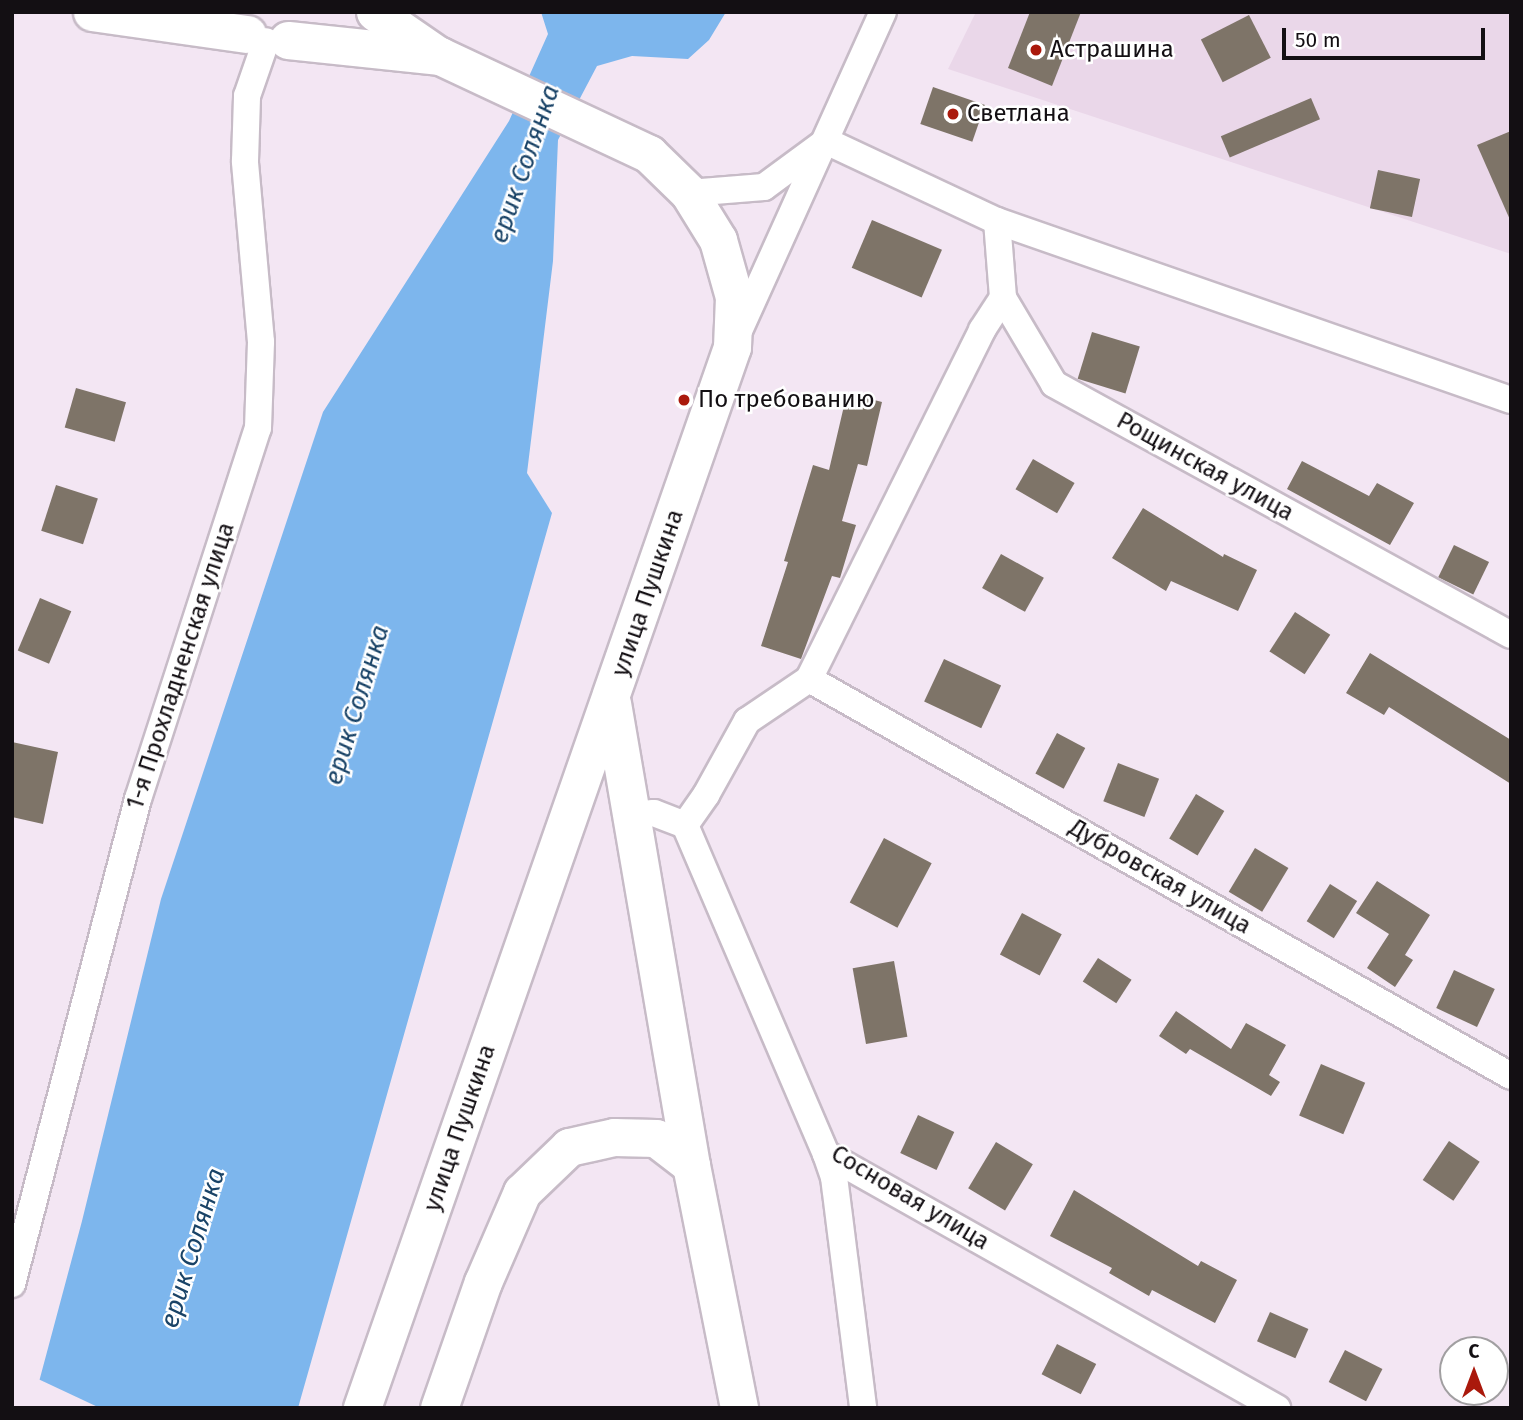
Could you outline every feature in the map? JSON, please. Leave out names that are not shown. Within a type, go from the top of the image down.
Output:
[{"type":"main road","name":"улица Пушкина","points":[[92,12],[440,56],[490,78],[649,154],[689,193],[718,240],[734,297],[732,347],[362,1408]]},
{"type":"main road","points":[[258,32],[302,33],[318,12]]},
{"type":"main road","points":[[375,12],[440,56]]},
{"type":"main road","points":[[611,699],[691,1164],[739,1408]]},
{"type":"main road","points":[[439,1408],[483,1282],[522,1192],[559,1156],[569,1147],[614,1137],[656,1138],[691,1164]]},
{"type":"street","points":[[732,347],[883,12]]},
{"type":"street","name":"1-я Прохладненская улица","points":[[12,1284],[138,799],[258,428],[261,342],[246,160],[247,92],[258,32]]},
{"type":"street","points":[[689,193],[764,187],[826,141]]},
{"type":"street","points":[[826,141],[997,221],[1511,400]]},
{"type":"street","name":"Рощинская улица","points":[[997,221],[1003,298],[1054,384],[1511,635]]},
{"type":"street","points":[[630,815],[654,813],[685,825],[706,795],[747,721],[809,678],[976,342],[1003,298]]},
{"type":"street","name":"Дубровская улица","points":[[809,678],[1511,1076]]},
{"type":"street","name":"Сосновая улица","points":[[685,825],[826,1154],[1277,1408]]},
{"type":"street","points":[[826,1154],[834,1177],[863,1408]]},
{"type":"shaded area","points":[[976,12],[1511,12],[1511,254],[948,69]]},
{"type":"water","name":"ерик Солянка","points":[[541,12],[726,12],[709,40],[688,59],[632,56],[597,66],[558,140],[553,261],[527,473],[552,513],[298,1408],[32,1408],[82,1221],[161,899],[323,412],[509,121],[548,34]]},
{"type":"pier","points":[[36,1378],[100,1408],[28,1408]]},
{"type":"building","points":[[1030,12],[1081,12],[1052,86],[1008,68]]},
{"type":"building","points":[[1249,15],[1271,58],[1223,82],[1201,40]]},
{"type":"building","name":"Светлана","points":[[933,87],[985,105],[972,142],[920,124]]},
{"type":"building","points":[[1311,98],[1320,119],[1230,157],[1221,136]]},
{"type":"building","points":[[1511,131],[1511,222],[1477,145]]},
{"type":"building","points":[[1378,170],[1420,179],[1412,217],[1370,208]]},
{"type":"building","points":[[872,220],[942,250],[922,298],[852,268]]},
{"type":"building","points":[[1092,332],[1140,347],[1125,393],[1078,379]]},
{"type":"building","points":[[76,388],[126,402],[115,442],[65,427]]},
{"type":"building","points":[[847,393],[882,402],[867,466],[858,464],[842,521],[856,525],[840,578],[832,576],[801,659],[761,646],[788,562],[784,561],[813,465],[829,470]]},
{"type":"building","points":[[1033,459],[1075,483],[1057,513],[1016,489]]},
{"type":"building","points":[[1302,461],[1369,496],[1377,483],[1414,503],[1390,545],[1287,489]]},
{"type":"building","points":[[56,485],[98,499],[83,544],[41,531]]},
{"type":"building","points":[[1143,508],[1223,557],[1224,554],[1257,570],[1238,611],[1171,581],[1166,591],[1112,558]]},
{"type":"building","points":[[1454,545],[1489,562],[1473,594],[1438,577]]},
{"type":"building","points":[[1001,554],[1044,578],[1025,612],[982,588]]},
{"type":"building","points":[[40,598],[71,611],[49,664],[18,650]]},
{"type":"building","points":[[1295,612],[1330,635],[1305,674],[1269,651]]},
{"type":"building","points":[[1370,653],[1511,740],[1511,784],[1389,707],[1384,715],[1346,693]]},
{"type":"building","points":[[944,659],[1001,686],[981,728],[924,702]]},
{"type":"building","points":[[1057,733],[1085,748],[1064,789],[1035,774]]},
{"type":"building","points":[[12,742],[58,752],[43,824],[12,817]]},
{"type":"building","points":[[1118,763],[1159,779],[1144,817],[1103,801]]},
{"type":"building","points":[[1196,794],[1224,811],[1198,856],[1169,839]]},
{"type":"building","points":[[884,838],[932,863],[897,928],[850,902]]},
{"type":"building","points":[[1255,848],[1288,868],[1262,912],[1229,892]]},
{"type":"building","points":[[1377,881],[1430,915],[1405,955],[1413,960],[1395,987],[1367,968],[1389,934],[1356,913]]},
{"type":"building","points":[[1330,884],[1357,901],[1334,938],[1307,921]]},
{"type":"building","points":[[1022,913],[1062,934],[1040,976],[1000,954]]},
{"type":"building","points":[[1098,958],[1132,980],[1116,1003],[1083,981]]},
{"type":"building","points":[[894,961],[907,1037],[866,1044],[853,968]]},
{"type":"building","points":[[1454,970],[1495,989],[1477,1027],[1436,1008]]},
{"type":"building","points":[[1176,1011],[1231,1049],[1246,1023],[1286,1045],[1269,1075],[1280,1082],[1271,1096],[1190,1049],[1186,1054],[1159,1036]]},
{"type":"building","points":[[1321,1064],[1365,1083],[1343,1134],[1299,1116]]},
{"type":"building","points":[[918,1115],[954,1132],[937,1170],[900,1153]]},
{"type":"building","points":[[1449,1141],[1480,1162],[1453,1201],[1423,1180]]},
{"type":"building","points":[[996,1142],[1033,1164],[1005,1210],[968,1188]]},
{"type":"building","points":[[1074,1190],[1198,1266],[1201,1261],[1237,1280],[1215,1323],[1152,1290],[1149,1296],[1109,1273],[1112,1268],[1050,1236]]},
{"type":"building","points":[[1270,1312],[1308,1329],[1295,1358],[1257,1341]]},
{"type":"building","points":[[1057,1344],[1096,1364],[1081,1394],[1042,1374]]},
{"type":"building","points":[[1345,1350],[1382,1369],[1366,1401],[1329,1382]]},
{"type":"place","name":"Астрашина","points":[[1036,50]]},
{"type":"place","name":"Светлана","points":[[953,114]]},
{"type":"place","name":"По требованию","points":[[684,400]]}]
